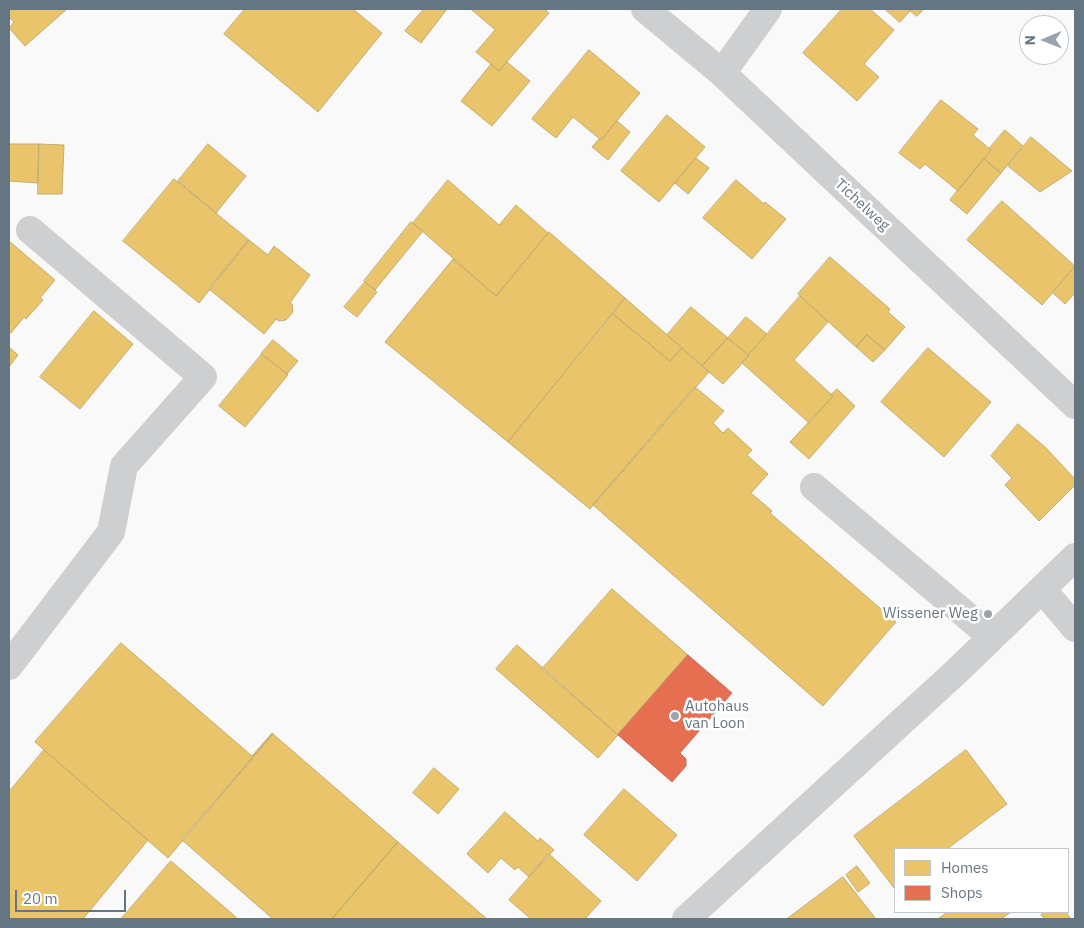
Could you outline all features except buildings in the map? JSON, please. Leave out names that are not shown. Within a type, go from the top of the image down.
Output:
[{"type":"street","name":"Tichelweg","points":[[645,9],[722,73],[1075,405]]},
{"type":"street","points":[[722,73],[768,9]]},
{"type":"street","points":[[9,666],[112,532],[124,466],[203,377],[30,230]]},
{"type":"street","points":[[814,486],[992,637]]},
{"type":"street","points":[[686,919],[956,672],[1075,558]]},
{"type":"street","points":[[1042,589],[1075,628]]},
{"type":"place","name":"Wissener Weg","points":[[988,614]]},
{"type":"place","name":"Autohaus van Loon","points":[[675,716]]}]
